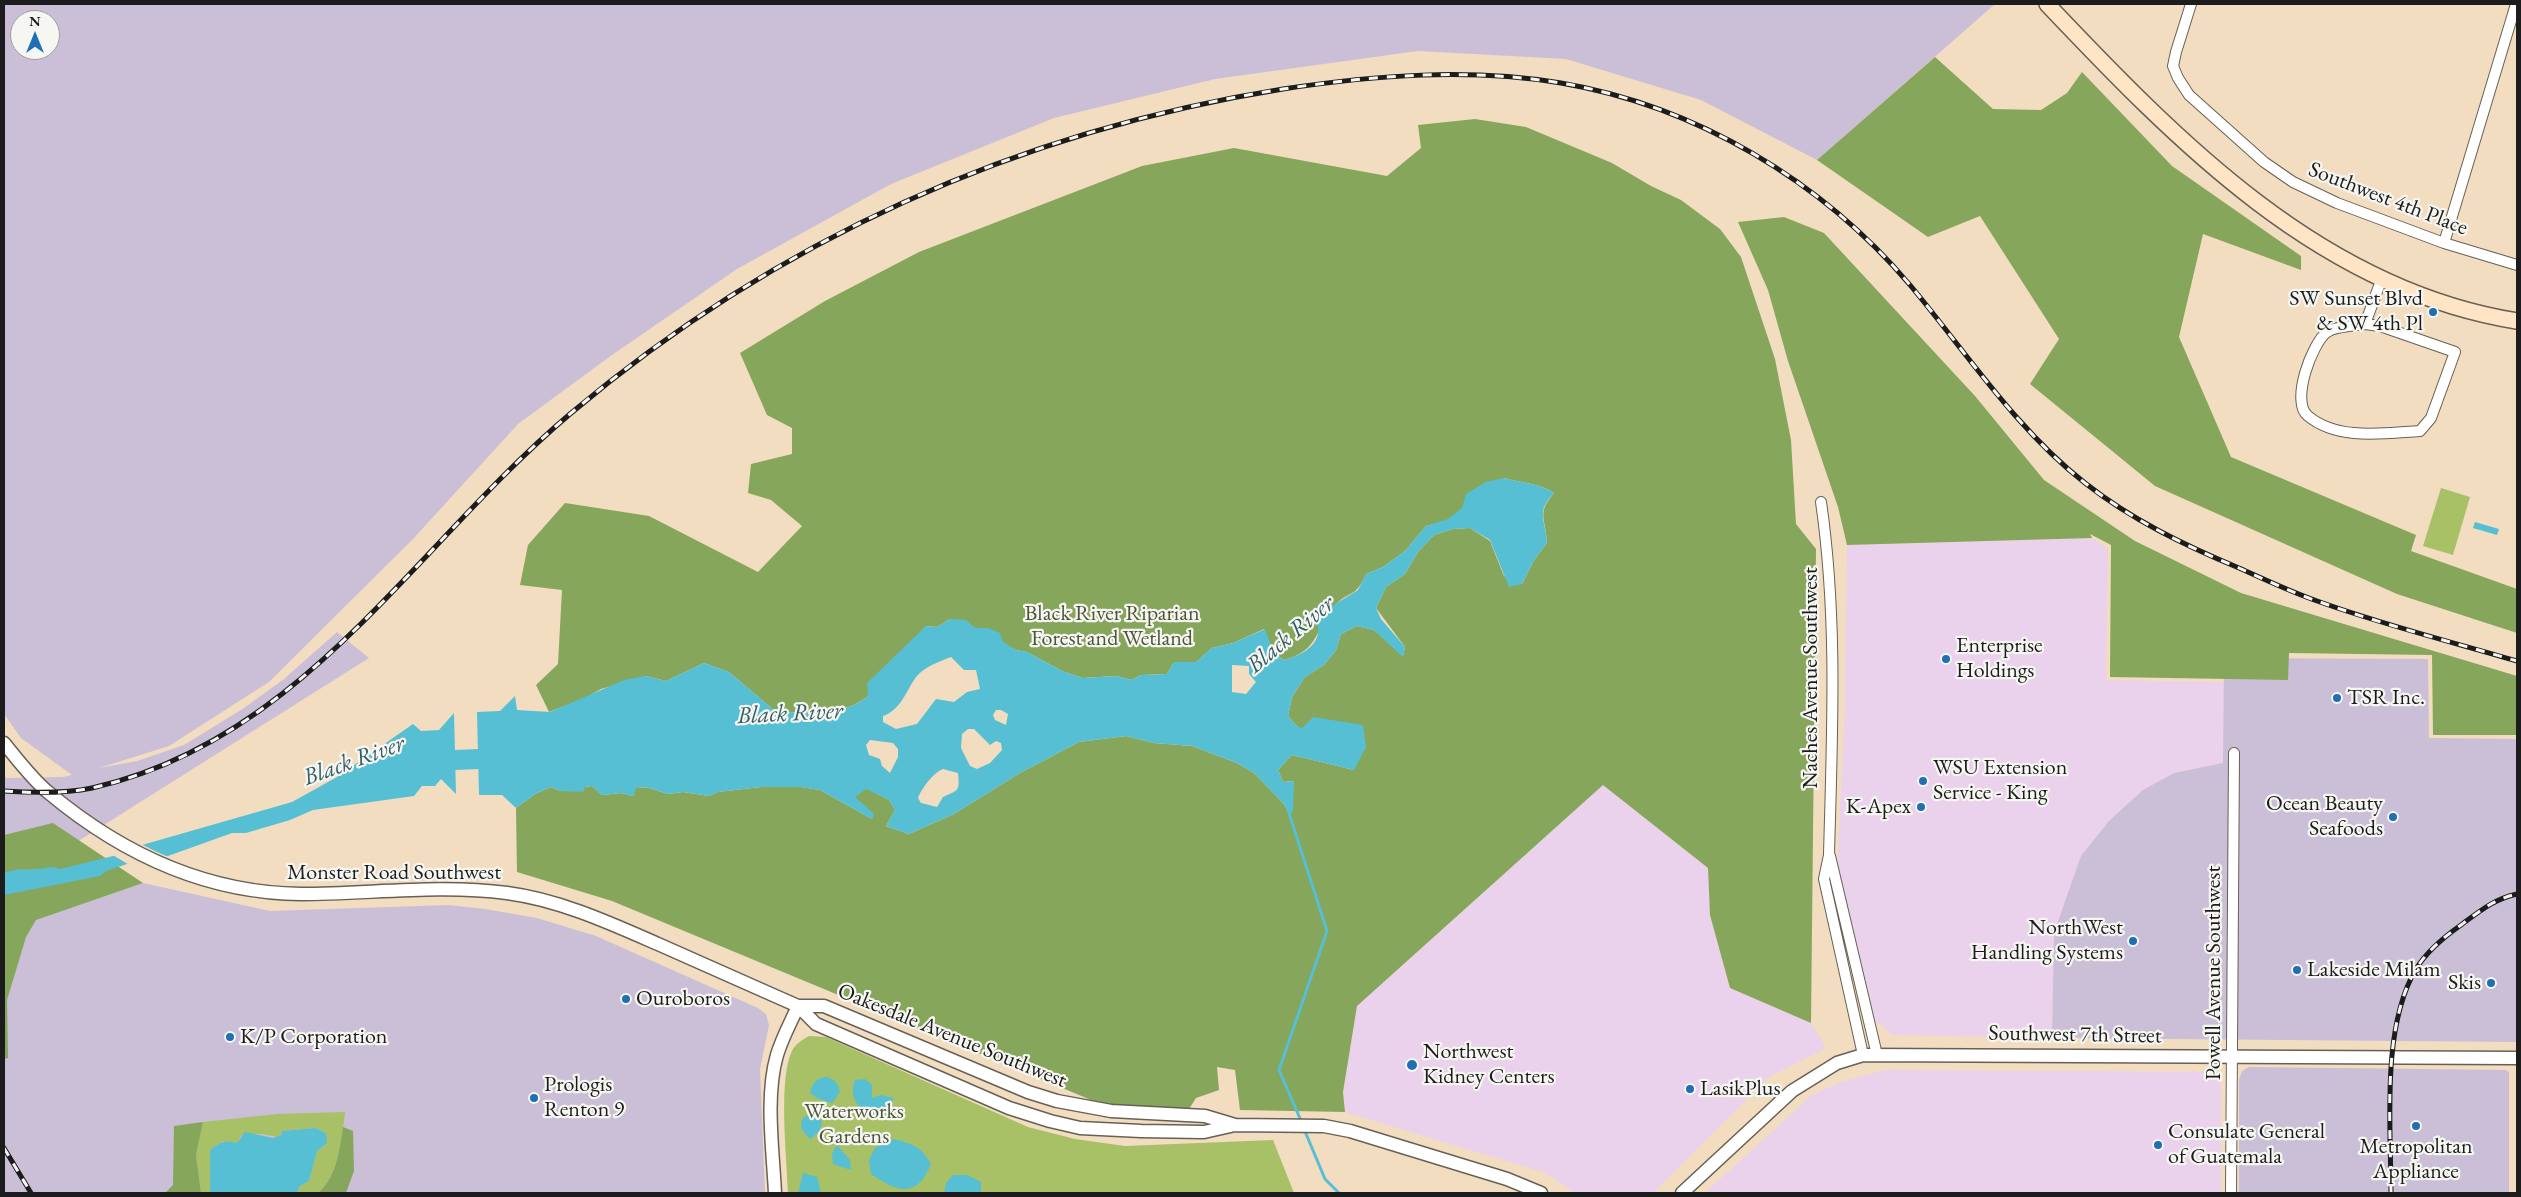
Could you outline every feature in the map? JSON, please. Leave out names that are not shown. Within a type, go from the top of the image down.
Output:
[{"type":"main road","points":[[2047,4],[2155,116],[2248,196],[2320,247],[2382,278],[2454,306],[2517,321]]},
{"type":"street","name":"Southwest 4th Place","points":[[2191,4],[2173,66],[2178,78],[2189,95],[2264,162],[2293,182],[2337,203],[2444,243],[2517,265]]},
{"type":"street","points":[[2444,243],[2516,4]]},
{"type":"street","points":[[2365,324],[2382,278]]},
{"type":"street","points":[[2365,324],[2380,326],[2455,352],[2431,418],[2420,431],[2367,434],[2338,431],[2307,416],[2301,403],[2301,388],[2310,360],[2322,337],[2329,331],[2365,324]]},
{"type":"street","name":"Naches Avenue Southwest","points":[[1821,502],[1829,558],[1833,675],[1829,855],[1824,880],[1862,1055]]},
{"type":"street","name":"Monster Road Southwest","points":[[4,743],[49,793],[92,826],[138,854],[176,870],[236,887],[266,892],[302,894],[471,890],[531,898],[609,922],[798,1006]]},
{"type":"street","name":"Powell Avenue Southwest","points":[[2230,1193],[2234,753]]},
{"type":"street","name":"Naches Avenue Southwest","points":[[1829,855],[1877,1055]]},
{"type":"street","points":[[775,1193],[773,1075],[780,1045],[798,1006]]},
{"type":"street","name":"Oakesdale Avenue Southwest","points":[[798,1006],[824,1006],[1028,1092],[1058,1101],[1112,1111],[1205,1116],[1235,1125]]},
{"type":"street","name":"Oakesdale Avenue Southwest","points":[[798,1006],[816,1024],[1017,1111],[1080,1128],[1204,1132],[1235,1125],[1324,1126],[1350,1130],[1507,1179],[1541,1193]]},
{"type":"street","name":"Southwest 7th Street","points":[[1682,1193],[1792,1092],[1837,1063],[1862,1055],[2055,1054],[2517,1058]]},
{"type":"shaded area","points":[[4,4],[1995,4],[1817,160],[1701,100],[1566,59],[1418,51],[1215,79],[1054,118],[891,184],[737,269],[612,355],[518,424],[413,539],[269,682],[169,746],[99,768],[137,761],[184,745],[244,708],[284,679],[337,632],[369,658],[80,840],[36,919],[143,883],[270,911],[448,905],[485,909],[537,918],[596,936],[758,1008],[766,1014],[769,1025],[760,1069],[765,1193],[4,1193],[4,775],[6,778],[63,777],[72,775],[21,738],[4,714]]},
{"type":"shaded area","points":[[2092,538],[2108,549],[2106,680],[2224,682],[2223,763],[2174,773],[2054,933],[2052,1038],[1892,1035],[1873,1018],[1837,877],[1845,707],[1847,545]]},
{"type":"shaded area","points":[[2224,658],[2428,659],[2429,738],[2517,739],[2517,1042],[2052,1038],[2054,933],[2081,856],[2109,821],[2143,790],[2174,773],[2223,763]]},
{"type":"shaded area","points":[[1603,785],[1708,868],[1710,915],[1730,988],[1811,1023],[1826,1048],[1769,1077],[1653,1193],[1575,1193],[1546,1173],[1345,1112],[1343,1092],[1357,1006]]},
{"type":"shaded area","points":[[2249,1067],[2506,1070],[2509,1072],[2509,1193],[2239,1193],[2239,1080],[2242,1071]]},
{"type":"shaded area","points":[[1885,1070],[2221,1072],[2221,1193],[1705,1193],[1812,1095],[1841,1082]]},
{"type":"green space","points":[[1935,57],[1993,109],[2041,110],[2067,93],[2082,72],[2172,166],[2301,256],[2301,270],[2203,234],[2179,337],[2231,457],[2416,535],[2411,551],[2517,589],[2517,633],[2397,594],[2155,486],[2030,384],[2059,339],[1980,216],[1928,237],[1817,160]]},
{"type":"green space","name":"Black River Riparian Forest and Wetland","points":[[1475,119],[1526,127],[1612,163],[1651,186],[1681,200],[1720,229],[1741,257],[1775,359],[1791,440],[1796,524],[1816,549],[1811,1023],[1730,988],[1710,915],[1708,868],[1603,785],[1357,1006],[1343,1092],[1345,1112],[1240,1110],[1235,1070],[1217,1067],[1219,1090],[1196,1098],[1189,1109],[1108,1107],[612,901],[517,872],[516,808],[535,794],[551,787],[560,791],[592,786],[602,795],[621,793],[633,796],[636,787],[649,788],[668,794],[683,792],[709,796],[718,792],[761,787],[801,787],[820,790],[872,819],[873,814],[854,797],[866,788],[889,800],[895,810],[886,826],[909,834],[954,814],[1020,773],[1079,742],[1126,736],[1154,743],[1192,746],[1237,763],[1254,773],[1284,804],[1290,816],[1294,781],[1283,782],[1278,770],[1292,755],[1354,770],[1297,726],[1288,716],[1292,697],[1305,677],[1324,665],[1336,650],[1341,634],[1357,626],[1374,630],[1403,656],[1405,647],[1376,608],[1386,587],[1405,574],[1418,552],[1434,535],[1453,529],[1470,528],[1490,541],[1504,576],[1522,584],[1534,560],[1547,543],[1543,516],[1545,506],[1554,493],[1537,485],[1504,478],[1448,520],[1426,526],[1405,551],[1383,567],[1366,574],[1356,590],[1337,603],[1305,651],[1283,660],[1272,649],[1264,629],[1233,643],[1212,648],[1196,662],[1174,662],[1167,674],[1141,675],[1132,680],[1116,676],[1083,678],[1062,671],[1027,652],[1016,650],[975,628],[950,619],[937,627],[926,626],[868,696],[858,703],[836,711],[776,712],[729,672],[704,663],[666,681],[646,676],[601,689],[583,699],[549,712],[536,685],[558,664],[562,590],[520,585],[528,545],[565,503],[649,516],[758,572],[802,526],[771,500],[748,493],[751,464],[792,454],[792,428],[767,415],[740,353],[825,301],[919,252],[1142,166],[1234,148],[1387,176],[1421,148],[1418,125]]},
{"type":"green space","points":[[1784,217],[1824,233],[1975,396],[2044,480],[2135,541],[2241,593],[2517,676],[2517,735],[2433,735],[2432,655],[2289,653],[2288,680],[2110,677],[2111,545],[2090,534],[2092,538],[1847,545],[1838,507],[1788,361],[1768,290],[1738,222]]},
{"type":"green space","points":[[2441,488],[2470,497],[2453,555],[2423,546]]},
{"type":"green space","points":[[53,823],[143,883],[36,920],[26,937],[7,1000],[8,1058],[4,1059],[4,835]]},
{"type":"green space","name":"Waterworks Gardens","points":[[809,1036],[826,1037],[1028,1127],[1075,1139],[1125,1146],[1273,1140],[1294,1193],[788,1193],[784,1120],[785,1080],[793,1049],[799,1042]]},
{"type":"green space","points":[[345,1112],[341,1144],[335,1166],[331,1176],[318,1193],[297,1193],[300,1186],[309,1181],[317,1151],[325,1145],[326,1133],[315,1128],[282,1131],[281,1135],[277,1137],[262,1134],[242,1135],[237,1143],[222,1142],[210,1150],[210,1193],[201,1193],[196,1155],[203,1122],[277,1114]]},
{"type":"green space","points":[[203,1122],[196,1155],[201,1193],[165,1193],[173,1185],[174,1126]]},
{"type":"green space","points":[[343,1127],[353,1131],[354,1171],[346,1193],[318,1193],[324,1187],[333,1171],[339,1154]]},
{"type":"water","points":[[1504,478],[1537,485],[1554,493],[1548,500],[1543,512],[1547,543],[1534,560],[1522,584],[1509,587],[1490,540],[1470,528],[1453,529],[1434,535],[1418,552],[1405,574],[1386,587],[1376,608],[1381,619],[1405,647],[1403,657],[1374,630],[1357,626],[1341,634],[1336,650],[1324,665],[1305,677],[1292,697],[1288,716],[1297,726],[1302,728],[1313,717],[1363,725],[1366,747],[1354,770],[1292,755],[1278,770],[1283,782],[1294,781],[1293,810],[1290,816],[1284,804],[1254,773],[1237,763],[1192,746],[1154,743],[1126,736],[1079,742],[1020,773],[954,814],[909,834],[886,826],[895,810],[889,800],[866,789],[855,797],[874,814],[872,819],[820,790],[801,787],[761,787],[718,792],[709,796],[683,792],[668,794],[649,788],[637,787],[633,796],[621,793],[602,795],[592,786],[585,787],[583,792],[560,791],[551,787],[535,794],[516,808],[502,795],[479,795],[477,712],[500,711],[515,696],[517,710],[550,712],[624,680],[646,676],[666,681],[704,663],[729,672],[776,712],[812,713],[836,711],[858,703],[868,696],[867,683],[926,626],[937,627],[950,619],[966,620],[975,628],[988,628],[1000,633],[1003,642],[1016,650],[1027,652],[1062,671],[1083,678],[1116,676],[1132,680],[1141,675],[1167,674],[1174,662],[1196,662],[1212,648],[1233,643],[1265,629],[1272,649],[1283,660],[1288,659],[1305,651],[1314,643],[1318,630],[1314,617],[1358,590],[1366,574],[1383,567],[1405,551],[1426,526],[1448,519],[1462,508],[1466,494],[1486,482]],"holes":[[[951,657],[964,670],[976,670],[980,689],[967,692],[954,702],[936,699],[917,724],[896,729],[883,722],[883,716],[899,705],[916,677],[928,667]],[[1232,665],[1249,666],[1249,674],[1256,682],[1246,694],[1232,692]],[[996,710],[1001,710],[1008,714],[1006,725],[995,720],[993,715]],[[968,729],[974,729],[990,745],[996,741],[1001,743],[1002,750],[990,763],[977,769],[970,766],[961,748],[962,734]],[[870,740],[893,743],[898,749],[898,757],[890,773],[882,766],[880,759],[869,755],[866,745]],[[943,769],[958,773],[959,779],[957,790],[943,797],[937,807],[921,803],[918,798],[925,785],[935,774]]]},
{"type":"water","points":[[2475,522],[2499,529],[2497,535],[2473,528]]},
{"type":"water","points":[[454,713],[456,794],[441,779],[435,786],[422,786],[414,796],[313,810],[290,820],[246,833],[232,833],[168,856],[127,864],[106,871],[100,876],[4,895],[4,873],[51,867],[60,869],[113,856],[142,845],[292,802],[337,777],[413,724],[421,731],[439,730]]},
{"type":"water","points":[[827,1077],[836,1082],[840,1092],[832,1103],[819,1099],[810,1093],[816,1081]]},
{"type":"water","points":[[865,1079],[872,1085],[872,1098],[881,1095],[893,1098],[892,1108],[886,1115],[873,1117],[856,1102],[853,1092],[855,1080]]},
{"type":"water","points":[[805,1116],[820,1119],[822,1122],[820,1130],[811,1139],[801,1126]]},
{"type":"water","points":[[315,1128],[326,1133],[327,1143],[317,1151],[309,1181],[300,1186],[297,1193],[210,1193],[210,1150],[216,1145],[222,1142],[237,1143],[245,1132],[273,1138],[281,1135],[282,1131]]},
{"type":"water","points":[[894,1139],[916,1147],[931,1164],[926,1175],[914,1187],[907,1189],[890,1186],[871,1174],[869,1160],[875,1148]]},
{"type":"water","points":[[837,1145],[850,1160],[851,1170],[833,1164],[832,1153]]},
{"type":"water","points":[[803,1173],[817,1177],[821,1193],[798,1193]]},
{"type":"water","points":[[953,1175],[967,1175],[981,1182],[981,1193],[944,1193],[946,1183]]},
{"type":"pier","points":[[139,843],[171,858],[131,866],[111,854]]},
{"type":"waterway","name":"Black River","points":[[429,761],[505,758]]},
{"type":"waterway","points":[[1289,813],[1327,931],[1279,1070],[1302,1123]]},
{"type":"waterway","points":[[1304,1129],[1325,1179],[1339,1193]]},
{"type":"railway","points":[[4,791],[48,792],[92,788],[167,764],[234,728],[296,683],[352,632],[514,466],[570,414],[649,352],[731,296],[816,246],[904,202],[995,164],[1089,133],[1185,108],[1283,89],[1352,80],[1422,75],[1526,78],[1561,83],[1611,94],[1660,110],[1708,130],[1753,154],[1796,181],[1837,213],[1875,247],[1910,285],[1993,389],[2036,439],[2085,483],[2121,509],[2178,541],[2300,595],[2418,633],[2517,661]]},
{"type":"railway","points":[[2391,1193],[2390,1078],[2397,1019],[2405,993],[2420,962],[2442,939],[2488,906],[2517,894]]},
{"type":"railway","points":[[4,1148],[31,1193]]},
{"type":"place","name":"SW Sunset Blvd & SW 4th Pl","points":[[2433,312]]},
{"type":"place","name":"Enterprise Holdings","points":[[1946,659]]},
{"type":"place","name":"TSR Inc.","points":[[2337,698]]},
{"type":"place","name":"WSU Extension Service - King","points":[[1923,781]]},
{"type":"place","name":"K-Apex","points":[[1921,807]]},
{"type":"place","name":"Ocean Beauty Seafoods","points":[[2393,817]]},
{"type":"place","name":"NorthWest Handling Systems","points":[[2133,941]]},
{"type":"place","name":"Lakeside Milam","points":[[2297,970]]},
{"type":"place","name":"Skis","points":[[2491,983]]},
{"type":"place","name":"Ouroboros","points":[[626,999]]},
{"type":"place","name":"K/P Corporation","points":[[230,1037]]},
{"type":"place","name":"Northwest Kidney Centers","points":[[1412,1065]]},
{"type":"place","name":"LasikPlus","points":[[1690,1089]]},
{"type":"place","name":"Prologis Renton 9","points":[[534,1098]]},
{"type":"place","name":"Metropolitan Appliance","points":[[2416,1126]]},
{"type":"place","name":"Consulate General of Guatemala","points":[[2158,1145]]}]
